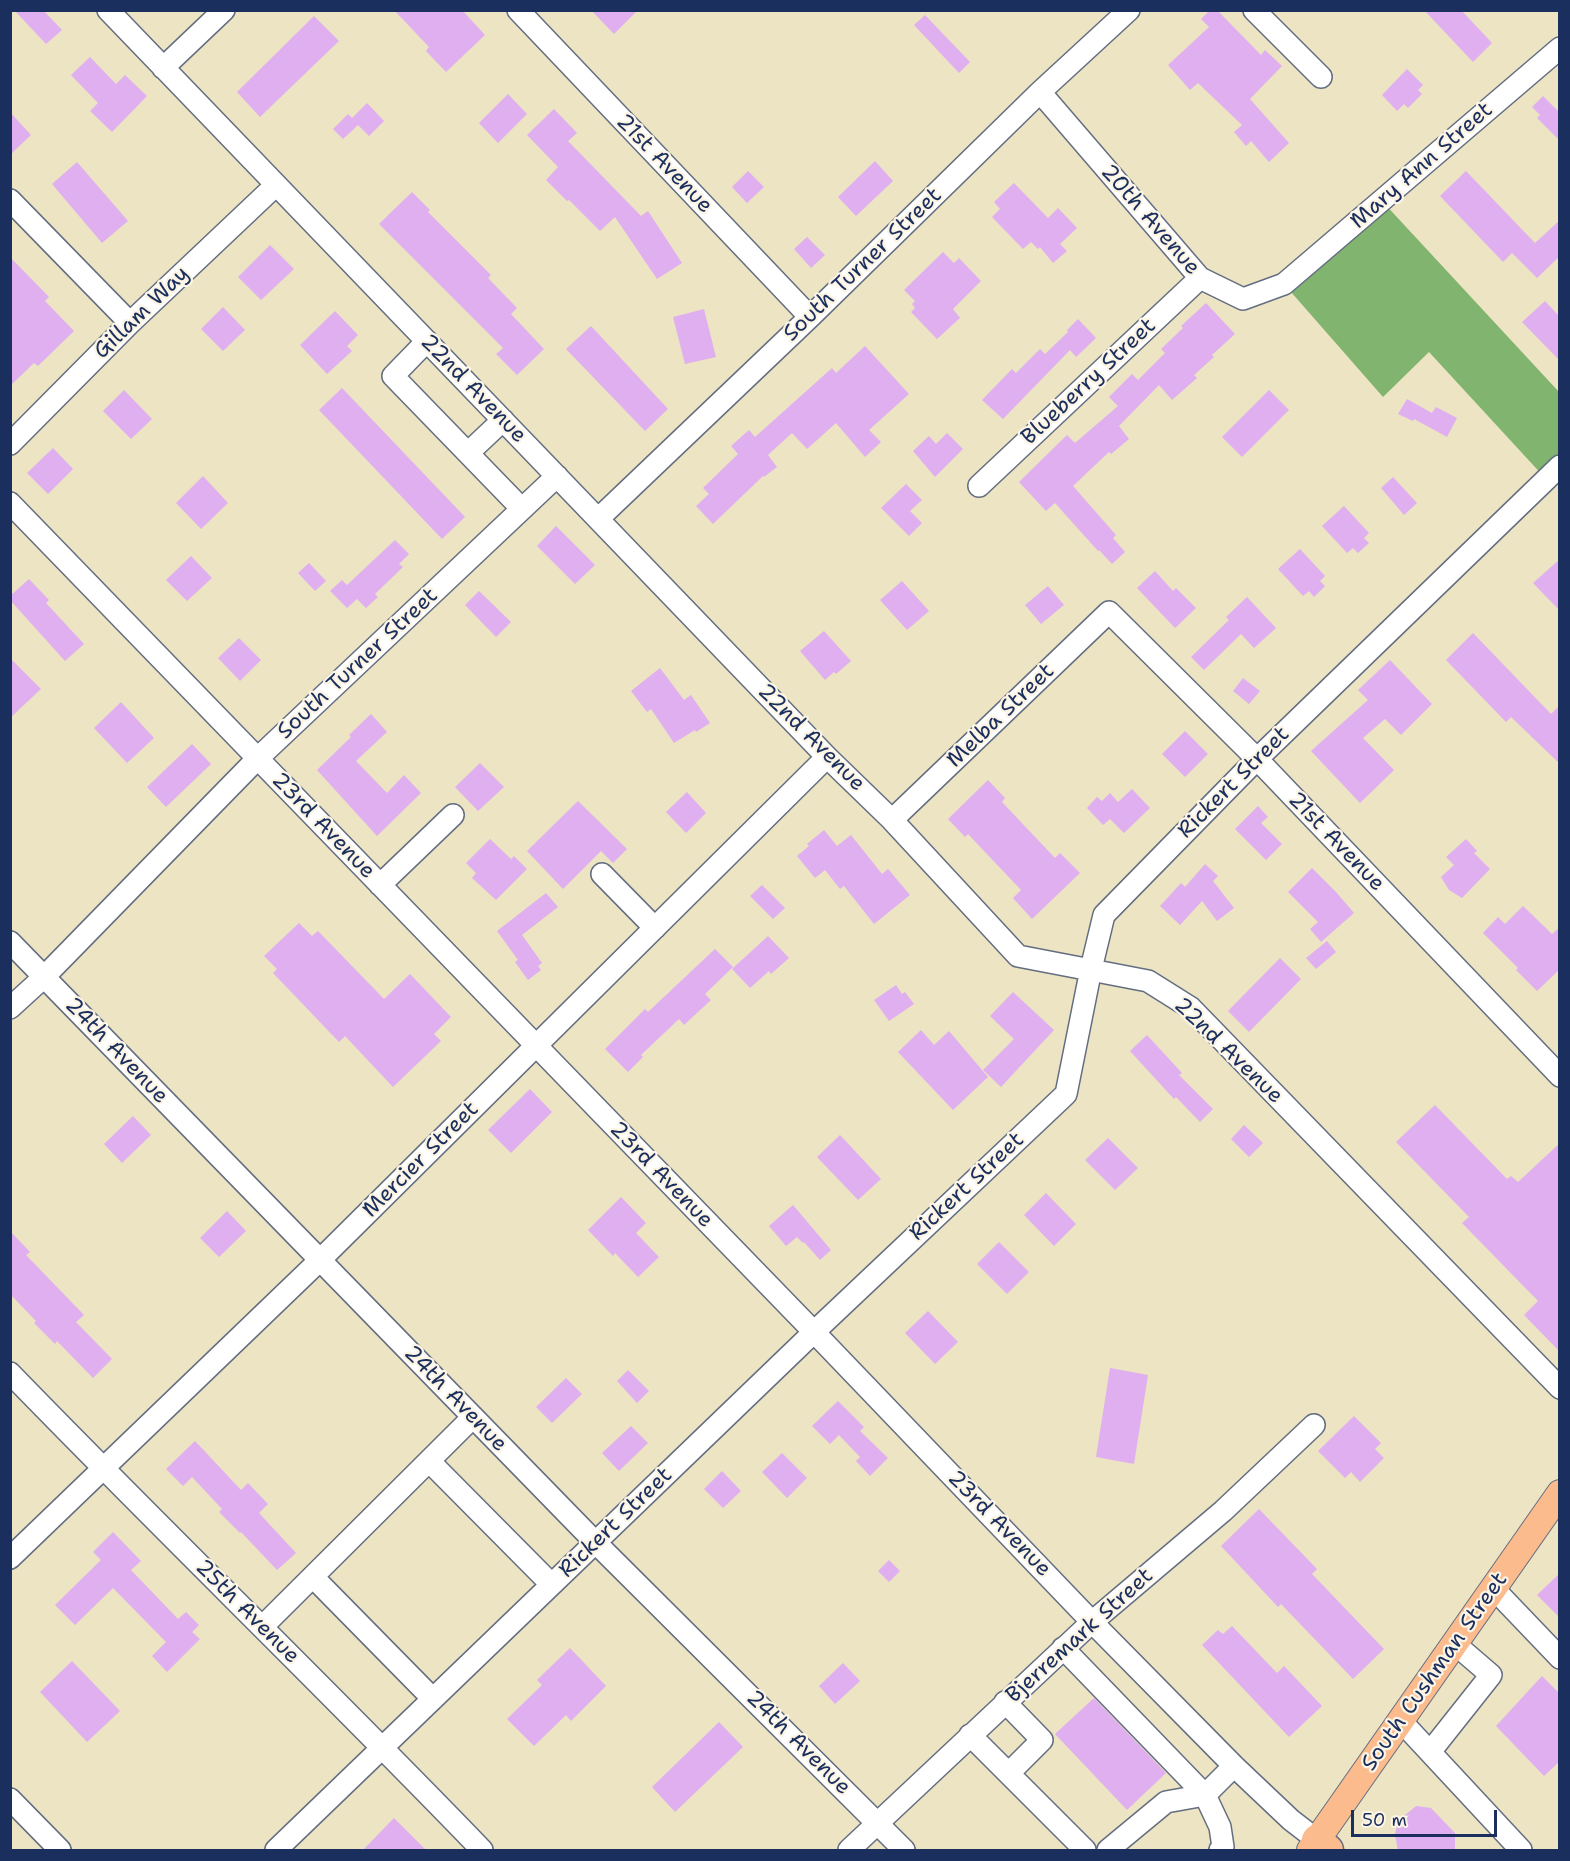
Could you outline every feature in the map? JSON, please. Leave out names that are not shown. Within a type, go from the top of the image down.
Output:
[{"type":"main road","name":"South Cushman Street","points":[[1319,1848],[1401,1721],[1560,1493]]},
{"type":"street","name":"22nd Avenue","points":[[108,10],[827,757],[892,819],[1018,956],[1148,981],[1191,1008],[1560,1388]]},
{"type":"street","points":[[163,68],[224,10]]},
{"type":"street","name":"21st Avenue","points":[[518,10],[810,317]]},
{"type":"street","name":"South Turner Street","points":[[598,519],[810,317],[1040,92],[1129,10]]},
{"type":"street","points":[[1254,10],[1321,77]]},
{"type":"street","name":"Mary Ann Street","points":[[1284,284],[1560,48]]},
{"type":"street","name":"20th Avenue","points":[[1040,92],[1200,278],[1243,299],[1284,284]]},
{"type":"street","name":"Gillam Way","points":[[10,444],[130,323],[276,185]]},
{"type":"street","points":[[10,200],[130,323]]},
{"type":"street","name":"Blueberry Street","points":[[979,486],[1200,278]]},
{"type":"street","points":[[427,341],[393,376],[522,509]]},
{"type":"street","points":[[468,453],[503,420]]},
{"type":"street","name":"Rickert Street","points":[[276,1851],[551,1584],[1066,1094],[1104,915],[1257,759],[1560,466]]},
{"type":"street","name":"South Turner Street","points":[[10,1008],[44,977],[258,758],[557,476]]},
{"type":"street","name":"23rd Avenue","points":[[10,503],[1092,1622],[1234,1766],[1319,1848]]},
{"type":"street","name":"21st Avenue","points":[[1109,612],[1257,759],[1560,1076]]},
{"type":"street","name":"Melba Street","points":[[892,819],[1109,612]]},
{"type":"street","name":"Mercier Street","points":[[10,1558],[320,1260],[827,757]]},
{"type":"street","points":[[380,885],[453,815]]},
{"type":"street","points":[[602,874],[655,928]]},
{"type":"street","name":"24th Avenue","points":[[10,942],[596,1543],[878,1822],[904,1851]]},
{"type":"street","name":"25th Avenue","points":[[10,1373],[103,1469],[384,1748],[482,1851]]},
{"type":"street","points":[[262,1627],[473,1417]]},
{"type":"street","name":"Bjerremark Street","points":[[849,1851],[1063,1648],[1223,1511],[1314,1425]]},
{"type":"street","points":[[429,1461],[551,1584]]},
{"type":"street","points":[[313,1577],[433,1699]]},
{"type":"street","points":[[1494,1589],[1560,1658]]},
{"type":"street","points":[[1430,1752],[1491,1675],[1455,1644]]},
{"type":"street","points":[[1063,1648],[1205,1795],[1220,1827],[1223,1846],[1220,1851]]},
{"type":"street","points":[[1005,1702],[1042,1740],[1009,1773]]},
{"type":"street","points":[[1401,1721],[1521,1851]]},
{"type":"street","points":[[970,1735],[1085,1851]]},
{"type":"street","points":[[1108,1851],[1166,1802],[1205,1795],[1234,1766]]},
{"type":"street","points":[[10,1799],[60,1851]]},
{"type":"green space","points":[[1382,201],[1559,392],[1559,466],[1546,479],[1429,352],[1383,397],[1284,284]]},
{"type":"building","points":[[14,10],[43,10],[62,30],[46,44]]},
{"type":"building","points":[[394,10],[462,10],[485,35],[446,72],[426,51],[429,47]]},
{"type":"building","points":[[591,10],[638,10],[614,34]]},
{"type":"building","points":[[1210,10],[1217,10],[1261,55],[1265,50],[1282,66],[1250,99],[1289,143],[1269,162],[1251,141],[1246,146],[1234,132],[1242,125],[1198,83],[1190,90],[1168,65],[1209,27],[1201,19]]},
{"type":"building","points":[[1424,10],[1461,10],[1492,43],[1473,62]]},
{"type":"building","points":[[925,15],[970,62],[959,73],[914,25]]},
{"type":"building","points":[[314,16],[339,41],[260,117],[237,92]]},
{"type":"building","points":[[90,57],[116,84],[125,75],[147,96],[112,132],[90,111],[98,103],[71,75]]},
{"type":"building","points":[[1407,69],[1423,85],[1418,90],[1422,94],[1408,108],[1404,104],[1397,111],[1382,95]]},
{"type":"building","points":[[508,94],[527,114],[498,143],[479,123]]},
{"type":"building","points":[[1543,96],[1560,113],[1560,141],[1537,118],[1540,115],[1532,107]]},
{"type":"building","points":[[367,103],[384,121],[369,136],[358,125],[343,139],[333,129],[348,114],[352,118]]},
{"type":"building","points":[[554,109],[577,133],[568,141],[641,216],[648,211],[682,263],[657,279],[615,217],[600,231],[546,180],[558,167],[527,135]]},
{"type":"building","points":[[10,112],[31,135],[10,155]]},
{"type":"building","points":[[875,161],[893,181],[856,216],[838,197]]},
{"type":"building","points":[[77,162],[128,221],[102,243],[52,184]]},
{"type":"building","points":[[748,171],[764,187],[747,203],[732,187]]},
{"type":"building","points":[[1466,171],[1535,243],[1560,220],[1560,256],[1537,278],[1512,253],[1503,262],[1440,196]]},
{"type":"building","points":[[1014,183],[1048,218],[1058,208],[1077,228],[1060,244],[1067,251],[1053,263],[1040,247],[1038,249],[1031,242],[1023,249],[992,217],[1000,209],[994,202]]},
{"type":"building","points":[[412,192],[430,210],[428,212],[491,275],[488,278],[517,308],[511,314],[544,349],[517,375],[496,354],[503,348],[379,224]]},
{"type":"building","points":[[807,237],[825,255],[811,268],[794,249]]},
{"type":"building","points":[[270,245],[294,269],[261,300],[238,277]]},
{"type":"building","points":[[943,252],[954,263],[959,258],[981,281],[953,309],[960,318],[937,339],[911,312],[915,308],[912,304],[915,301],[904,290]]},
{"type":"building","points":[[10,257],[49,297],[45,301],[74,331],[38,366],[34,363],[10,386]]},
{"type":"building","points":[[1545,301],[1560,317],[1560,361],[1522,322]]},
{"type":"building","points":[[1206,303],[1235,334],[1194,375],[1197,378],[1172,400],[1159,385],[1119,426],[1129,439],[1111,454],[1109,452],[1073,486],[1116,535],[1113,538],[1125,552],[1112,564],[1055,503],[1046,511],[1019,482],[1067,435],[1075,443],[1118,406],[1109,397],[1132,374],[1138,380],[1165,353],[1161,349],[1183,328],[1181,326]]},
{"type":"building","points":[[223,307],[245,330],[223,351],[201,329]]},
{"type":"building","points":[[704,309],[716,357],[685,364],[673,317]]},
{"type":"building","points":[[335,311],[358,335],[347,346],[352,351],[327,374],[300,345]]},
{"type":"building","points":[[1078,319],[1096,338],[1076,357],[1070,350],[1003,419],[982,400],[1012,369],[1016,373],[1040,349],[1045,354]]},
{"type":"building","points":[[591,326],[668,409],[645,431],[566,349]]},
{"type":"building","points":[[865,346],[909,394],[869,430],[881,442],[865,457],[836,423],[807,449],[792,433],[768,455],[777,467],[763,476],[713,524],[696,506],[709,494],[703,488],[738,454],[731,446],[749,430],[755,437],[832,368],[836,373]]},
{"type":"building","points":[[342,388],[465,517],[442,539],[319,410]]},
{"type":"building","points":[[124,390],[152,419],[131,439],[103,411]]},
{"type":"building","points":[[1269,390],[1289,410],[1242,457],[1222,437]]},
{"type":"building","points":[[1407,399],[1432,413],[1436,407],[1457,418],[1447,437],[1414,419],[1413,421],[1398,414]]},
{"type":"building","points":[[947,433],[963,449],[935,477],[913,451],[929,436],[936,444]]},
{"type":"building","points":[[53,448],[73,469],[48,494],[27,473]]},
{"type":"building","points":[[203,476],[228,503],[201,529],[176,503]]},
{"type":"building","points":[[1393,477],[1417,503],[1404,515],[1381,488]]},
{"type":"building","points":[[906,484],[922,500],[910,511],[922,523],[909,536],[881,508]]},
{"type":"building","points":[[1344,506],[1369,533],[1364,538],[1369,543],[1358,553],[1353,548],[1347,553],[1322,526]]},
{"type":"building","points":[[556,526],[595,565],[575,584],[537,546]]},
{"type":"building","points":[[395,540],[409,554],[399,564],[403,567],[375,594],[378,597],[366,608],[357,599],[347,608],[330,591],[342,580],[347,585]]},
{"type":"building","points":[[1300,549],[1325,576],[1320,581],[1325,586],[1314,597],[1309,591],[1303,596],[1278,569]]},
{"type":"building","points":[[191,556],[212,578],[187,601],[166,580]]},
{"type":"building","points":[[1560,559],[1560,611],[1533,583]]},
{"type":"building","points":[[309,563],[326,581],[315,591],[298,573]]},
{"type":"building","points":[[1155,571],[1173,591],[1176,588],[1196,608],[1175,628],[1137,588]]},
{"type":"building","points":[[29,579],[49,600],[46,603],[84,644],[65,661],[10,600],[10,596]]},
{"type":"building","points":[[902,581],[929,611],[907,630],[880,600]]},
{"type":"building","points":[[1048,586],[1064,605],[1041,624],[1025,605]]},
{"type":"building","points":[[479,591],[511,622],[496,637],[465,605]]},
{"type":"building","points":[[1247,597],[1276,628],[1254,648],[1241,634],[1204,670],[1191,657],[1229,620],[1226,617]]},
{"type":"building","points":[[824,631],[851,661],[825,680],[800,651]]},
{"type":"building","points":[[1473,633],[1551,714],[1560,705],[1560,764],[1511,717],[1506,722],[1446,660]]},
{"type":"building","points":[[239,638],[261,660],[240,681],[218,658]]},
{"type":"building","points":[[10,658],[41,689],[10,718]]},
{"type":"building","points":[[1390,660],[1432,704],[1401,735],[1385,719],[1363,738],[1394,770],[1360,803],[1311,751],[1368,700],[1358,690]]},
{"type":"building","points":[[660,668],[684,700],[691,695],[710,723],[674,743],[651,709],[647,712],[631,691]]},
{"type":"building","points":[[1243,678],[1260,691],[1249,704],[1233,691]]},
{"type":"building","points":[[121,702],[154,738],[127,763],[94,728]]},
{"type":"building","points":[[371,714],[387,732],[356,761],[387,793],[404,775],[421,793],[377,836],[317,770]]},
{"type":"building","points":[[1185,731],[1208,754],[1185,777],[1162,754]]},
{"type":"building","points":[[192,744],[211,764],[166,807],[147,787]]},
{"type":"building","points":[[480,763],[504,787],[478,811],[455,787]]},
{"type":"building","points":[[988,780],[1005,798],[1002,802],[1055,858],[1060,853],[1080,873],[1032,919],[1013,898],[1021,890],[968,834],[965,837],[948,819]]},
{"type":"building","points":[[1132,789],[1150,808],[1124,833],[1110,819],[1103,825],[1087,808],[1097,797],[1102,801],[1110,793],[1118,802]]},
{"type":"building","points":[[687,792],[706,813],[686,833],[666,812]]},
{"type":"building","points":[[578,801],[627,849],[613,863],[601,851],[563,889],[527,851]]},
{"type":"building","points":[[1258,806],[1268,817],[1261,823],[1282,844],[1266,860],[1235,829]]},
{"type":"building","points":[[824,830],[837,846],[851,835],[882,874],[888,869],[910,895],[874,924],[844,886],[840,889],[825,870],[815,878],[797,856]]},
{"type":"building","points":[[490,839],[511,859],[514,856],[527,869],[496,900],[472,878],[476,873],[466,863]]},
{"type":"building","points":[[1466,839],[1477,851],[1474,853],[1490,869],[1462,898],[1449,890],[1441,877],[1454,865],[1446,857]]},
{"type":"building","points":[[1205,864],[1218,876],[1213,881],[1234,908],[1217,921],[1202,901],[1180,925],[1160,906],[1181,883],[1185,887]]},
{"type":"building","points":[[1312,868],[1354,913],[1321,942],[1310,929],[1318,922],[1288,892]]},
{"type":"building","points":[[762,885],[785,908],[773,919],[750,896]]},
{"type":"building","points":[[546,893],[558,907],[522,935],[542,963],[538,966],[541,970],[528,980],[515,962],[518,960],[497,931]]},
{"type":"building","points":[[1523,906],[1552,934],[1560,927],[1560,969],[1537,991],[1483,933],[1498,917],[1505,924]]},
{"type":"building","points":[[299,923],[312,936],[318,931],[384,999],[410,974],[451,1017],[434,1034],[441,1041],[393,1087],[345,1036],[339,1042],[273,973],[277,969],[264,956]]},
{"type":"building","points":[[768,936],[789,958],[771,974],[769,971],[750,988],[732,969]]},
{"type":"building","points":[[1327,941],[1336,952],[1316,969],[1306,958]]},
{"type":"building","points":[[715,949],[733,967],[705,994],[711,1000],[684,1025],[679,1019],[641,1055],[643,1057],[628,1072],[605,1049],[645,1009],[648,1012]]},
{"type":"building","points":[[1280,958],[1301,979],[1249,1032],[1228,1011]]},
{"type":"building","points":[[896,985],[902,994],[905,992],[914,1004],[889,1021],[874,1000]]},
{"type":"building","points":[[1013,992],[1054,1030],[1001,1087],[983,1070],[1014,1039],[990,1016]]},
{"type":"building","points":[[921,1030],[934,1045],[949,1031],[988,1077],[953,1110],[898,1052]]},
{"type":"building","points":[[1147,1035],[1182,1073],[1179,1075],[1213,1109],[1200,1122],[1176,1097],[1174,1099],[1130,1051]]},
{"type":"building","points":[[530,1089],[552,1112],[511,1153],[488,1130]]},
{"type":"building","points":[[1435,1105],[1507,1179],[1511,1176],[1518,1182],[1560,1143],[1560,1352],[1524,1315],[1538,1301],[1462,1223],[1469,1217],[1396,1142]]},
{"type":"building","points":[[133,1116],[151,1135],[122,1163],[104,1144]]},
{"type":"building","points":[[1244,1125],[1263,1143],[1249,1157],[1231,1139]]},
{"type":"building","points":[[840,1135],[881,1179],[858,1200],[817,1157]]},
{"type":"building","points":[[1108,1138],[1138,1168],[1115,1190],[1085,1160]]},
{"type":"building","points":[[1046,1193],[1076,1224],[1054,1246],[1024,1215]]},
{"type":"building","points":[[621,1197],[646,1223],[636,1233],[659,1257],[638,1277],[615,1253],[613,1256],[588,1230]]},
{"type":"building","points":[[793,1205],[831,1250],[820,1260],[797,1237],[786,1246],[769,1226]]},
{"type":"building","points":[[227,1211],[246,1231],[219,1257],[200,1238]]},
{"type":"building","points":[[10,1231],[30,1252],[26,1255],[84,1315],[76,1322],[112,1359],[93,1378],[57,1341],[55,1344],[34,1323],[36,1321],[10,1294]]},
{"type":"building","points":[[999,1242],[1029,1272],[1007,1294],[977,1264]]},
{"type":"building","points":[[928,1311],[958,1342],[935,1364],[905,1333]]},
{"type":"building","points":[[1110,1368],[1148,1375],[1134,1464],[1096,1457]]},
{"type":"building","points":[[628,1370],[649,1391],[637,1403],[617,1381]]},
{"type":"building","points":[[566,1378],[582,1394],[552,1423],[536,1407]]},
{"type":"building","points":[[838,1401],[864,1427],[860,1431],[888,1458],[870,1476],[856,1461],[860,1457],[839,1435],[830,1444],[812,1426]]},
{"type":"building","points":[[1354,1416],[1381,1443],[1375,1449],[1384,1458],[1360,1482],[1351,1472],[1345,1478],[1318,1451]]},
{"type":"building","points":[[631,1426],[648,1443],[619,1471],[602,1453]]},
{"type":"building","points":[[195,1441],[241,1490],[248,1483],[268,1504],[259,1513],[296,1553],[277,1570],[219,1512],[222,1509],[192,1477],[183,1486],[166,1469]]},
{"type":"building","points":[[782,1453],[807,1478],[787,1498],[762,1472]]},
{"type":"building","points":[[722,1471],[741,1491],[723,1508],[704,1489]]},
{"type":"building","points":[[1259,1509],[1317,1569],[1312,1574],[1384,1649],[1353,1679],[1281,1604],[1278,1607],[1221,1546]]},
{"type":"building","points":[[113,1532],[141,1561],[131,1570],[178,1619],[186,1612],[199,1625],[192,1632],[200,1639],[167,1672],[152,1656],[166,1642],[113,1588],[75,1625],[55,1605],[101,1560],[93,1552]]},
{"type":"building","points":[[889,1560],[900,1571],[889,1582],[878,1571]]},
{"type":"building","points":[[1560,1573],[1560,1618],[1537,1595]]},
{"type":"building","points":[[1232,1626],[1277,1673],[1284,1666],[1322,1706],[1289,1737],[1202,1645],[1218,1630],[1223,1634]]},
{"type":"building","points":[[570,1648],[606,1686],[571,1721],[566,1715],[534,1746],[507,1719],[542,1685],[537,1680]]},
{"type":"building","points":[[72,1661],[120,1711],[87,1742],[40,1692]]},
{"type":"building","points":[[843,1663],[860,1681],[835,1704],[819,1686]]},
{"type":"building","points":[[1542,1676],[1560,1694],[1560,1761],[1544,1776],[1496,1726]]},
{"type":"building","points":[[1094,1698],[1166,1773],[1127,1810],[1055,1734]]},
{"type":"building","points":[[719,1722],[743,1747],[675,1812],[652,1787]]},
{"type":"building","points":[[1416,1806],[1431,1808],[1455,1833],[1455,1851],[1398,1851],[1395,1834],[1398,1821]]},
{"type":"building","points":[[394,1818],[427,1851],[362,1851]]}]
